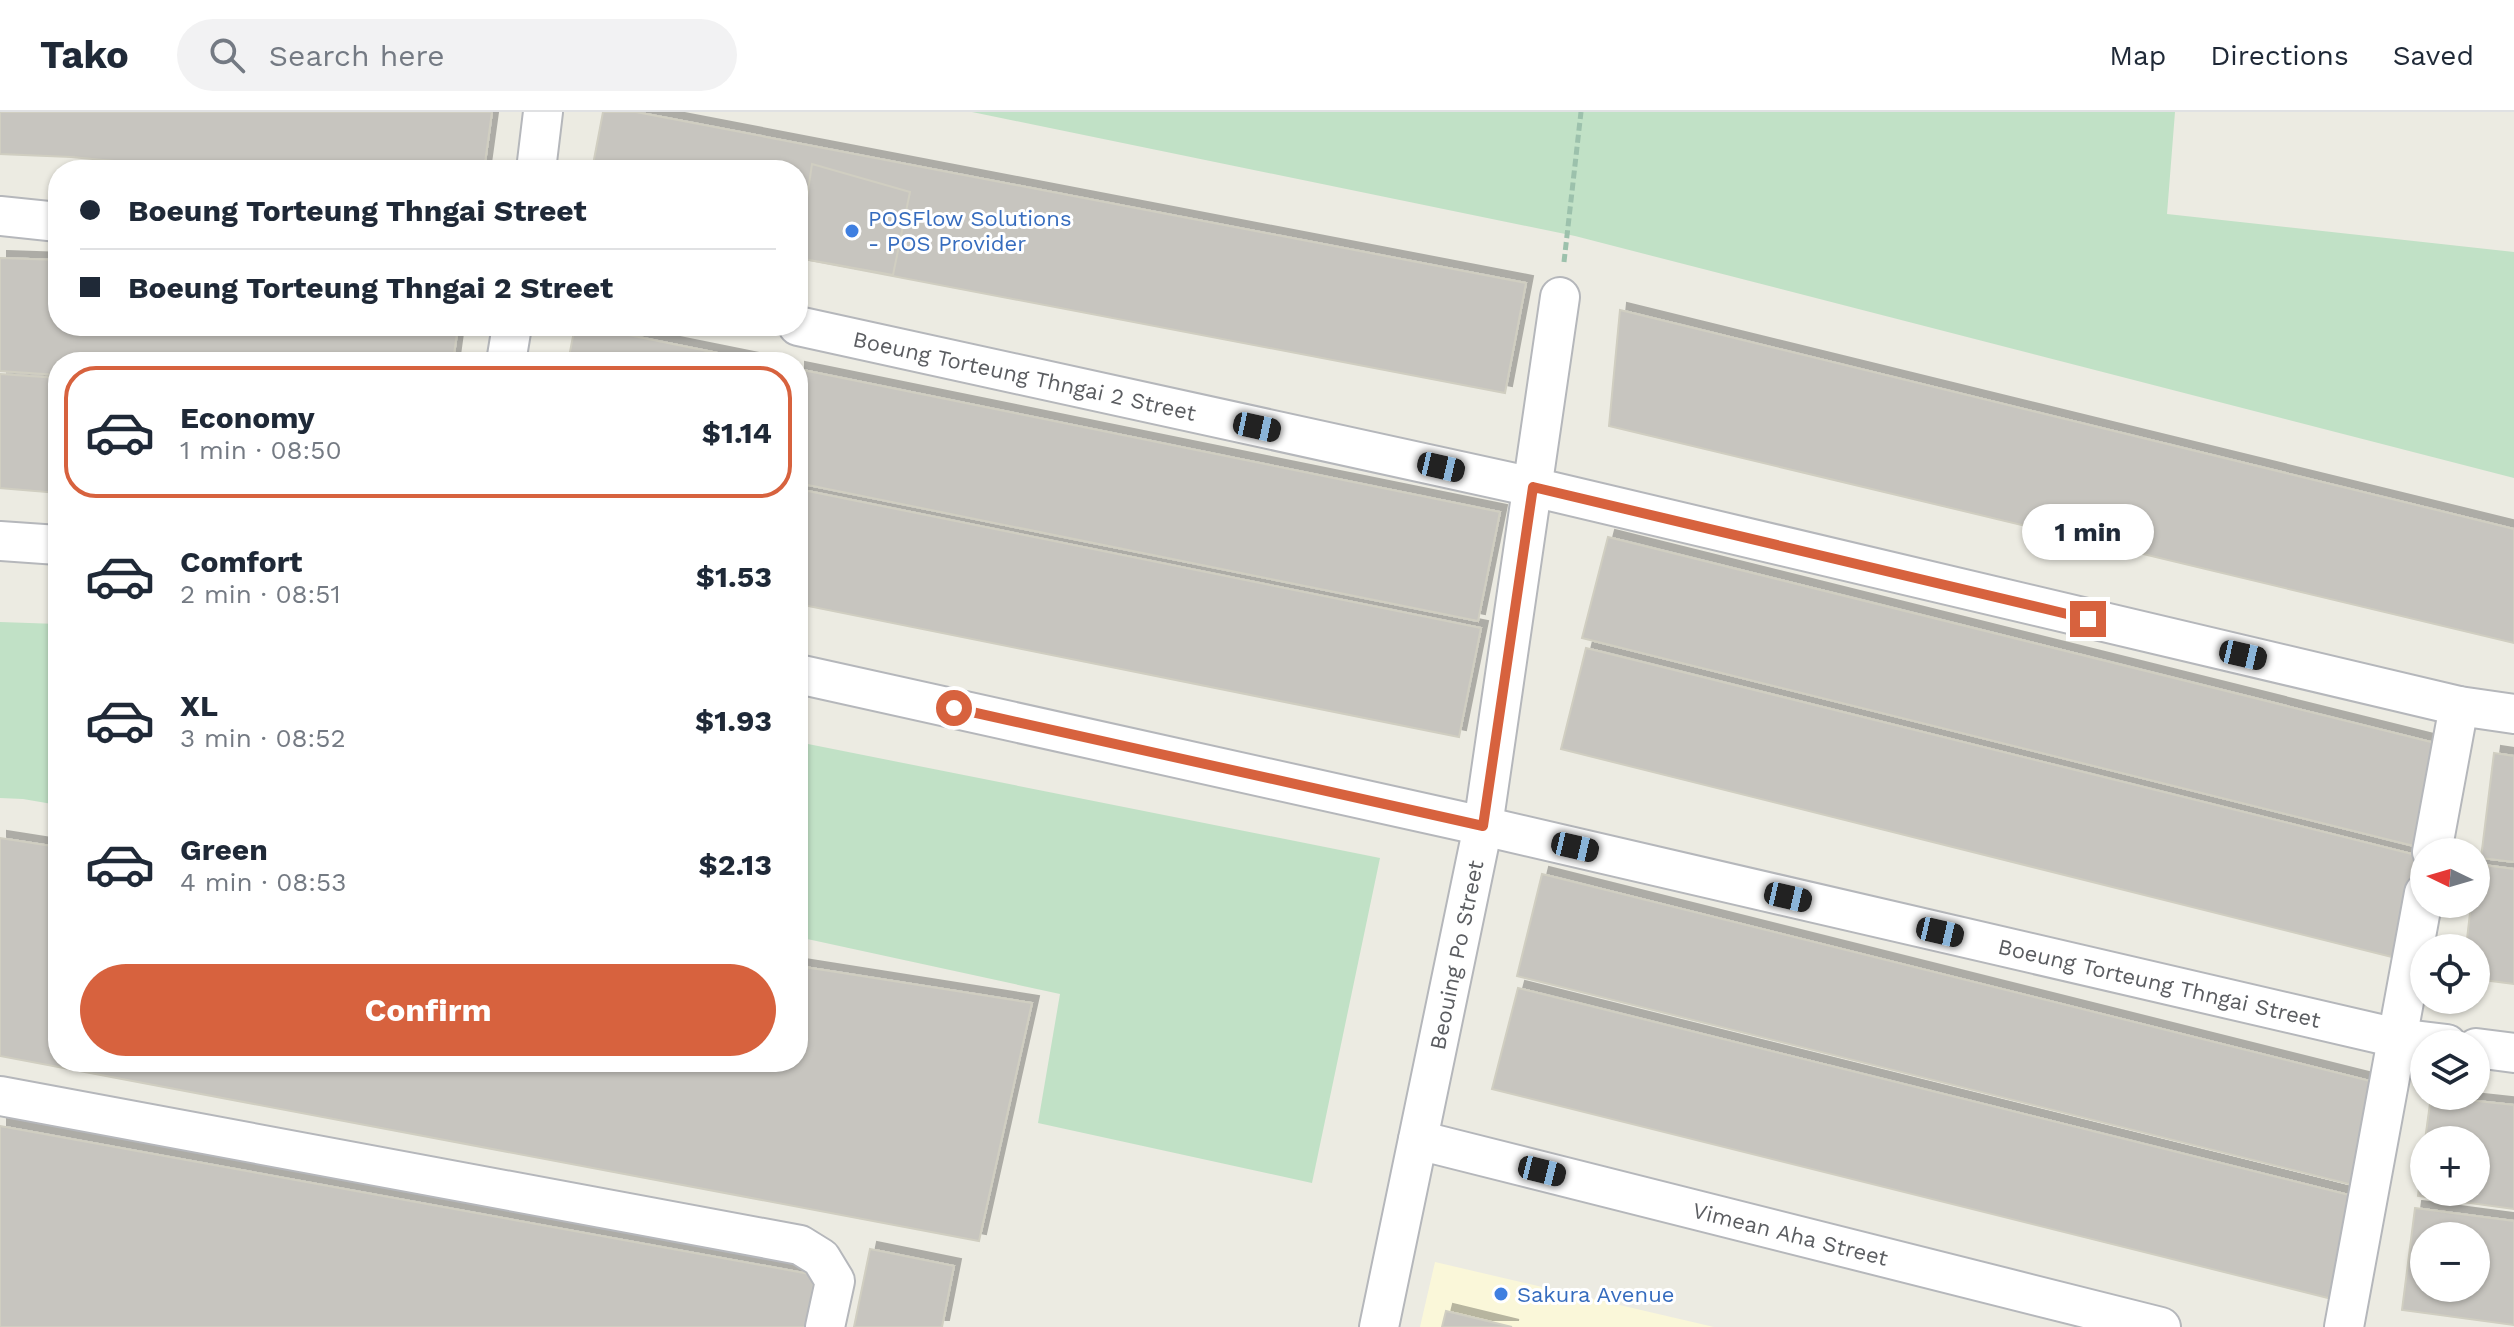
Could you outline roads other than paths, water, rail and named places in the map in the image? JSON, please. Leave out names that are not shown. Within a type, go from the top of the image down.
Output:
[{"type":"street","points":[[537,160],[543,112]]},
{"type":"street","points":[[0,216],[48,221]]},
{"type":"street","name":"Beouing Po Street","points":[[1379,1327],[1483,826],[1560,297]]},
{"type":"street","name":"Boeung Torteung Thngai 2 Street","points":[[808,328],[1533,487],[2459,706],[2514,714]]},
{"type":"street","points":[[0,541],[48,544]]},
{"type":"street","name":"Boeung Torteung Thngai Street","points":[[808,676],[1483,826],[2410,1040]]},
{"type":"street","points":[[2435,838],[2459,706]]},
{"type":"street","points":[[2344,1327],[2419,918]]},
{"type":"street","points":[[2490,1050],[2514,1053]]},
{"type":"street","points":[[0,1096],[800,1245],[821,1258],[835,1281],[825,1327]]},
{"type":"street","name":"Vimean Aha Street","points":[[1418,1140],[2161,1327]]},
{"type":"place","name":"POSFlow Solutions - POS Provider","points":[[852,231]]},
{"type":"place","name":"Sakura Avenue","points":[[1501,1294]]}]
